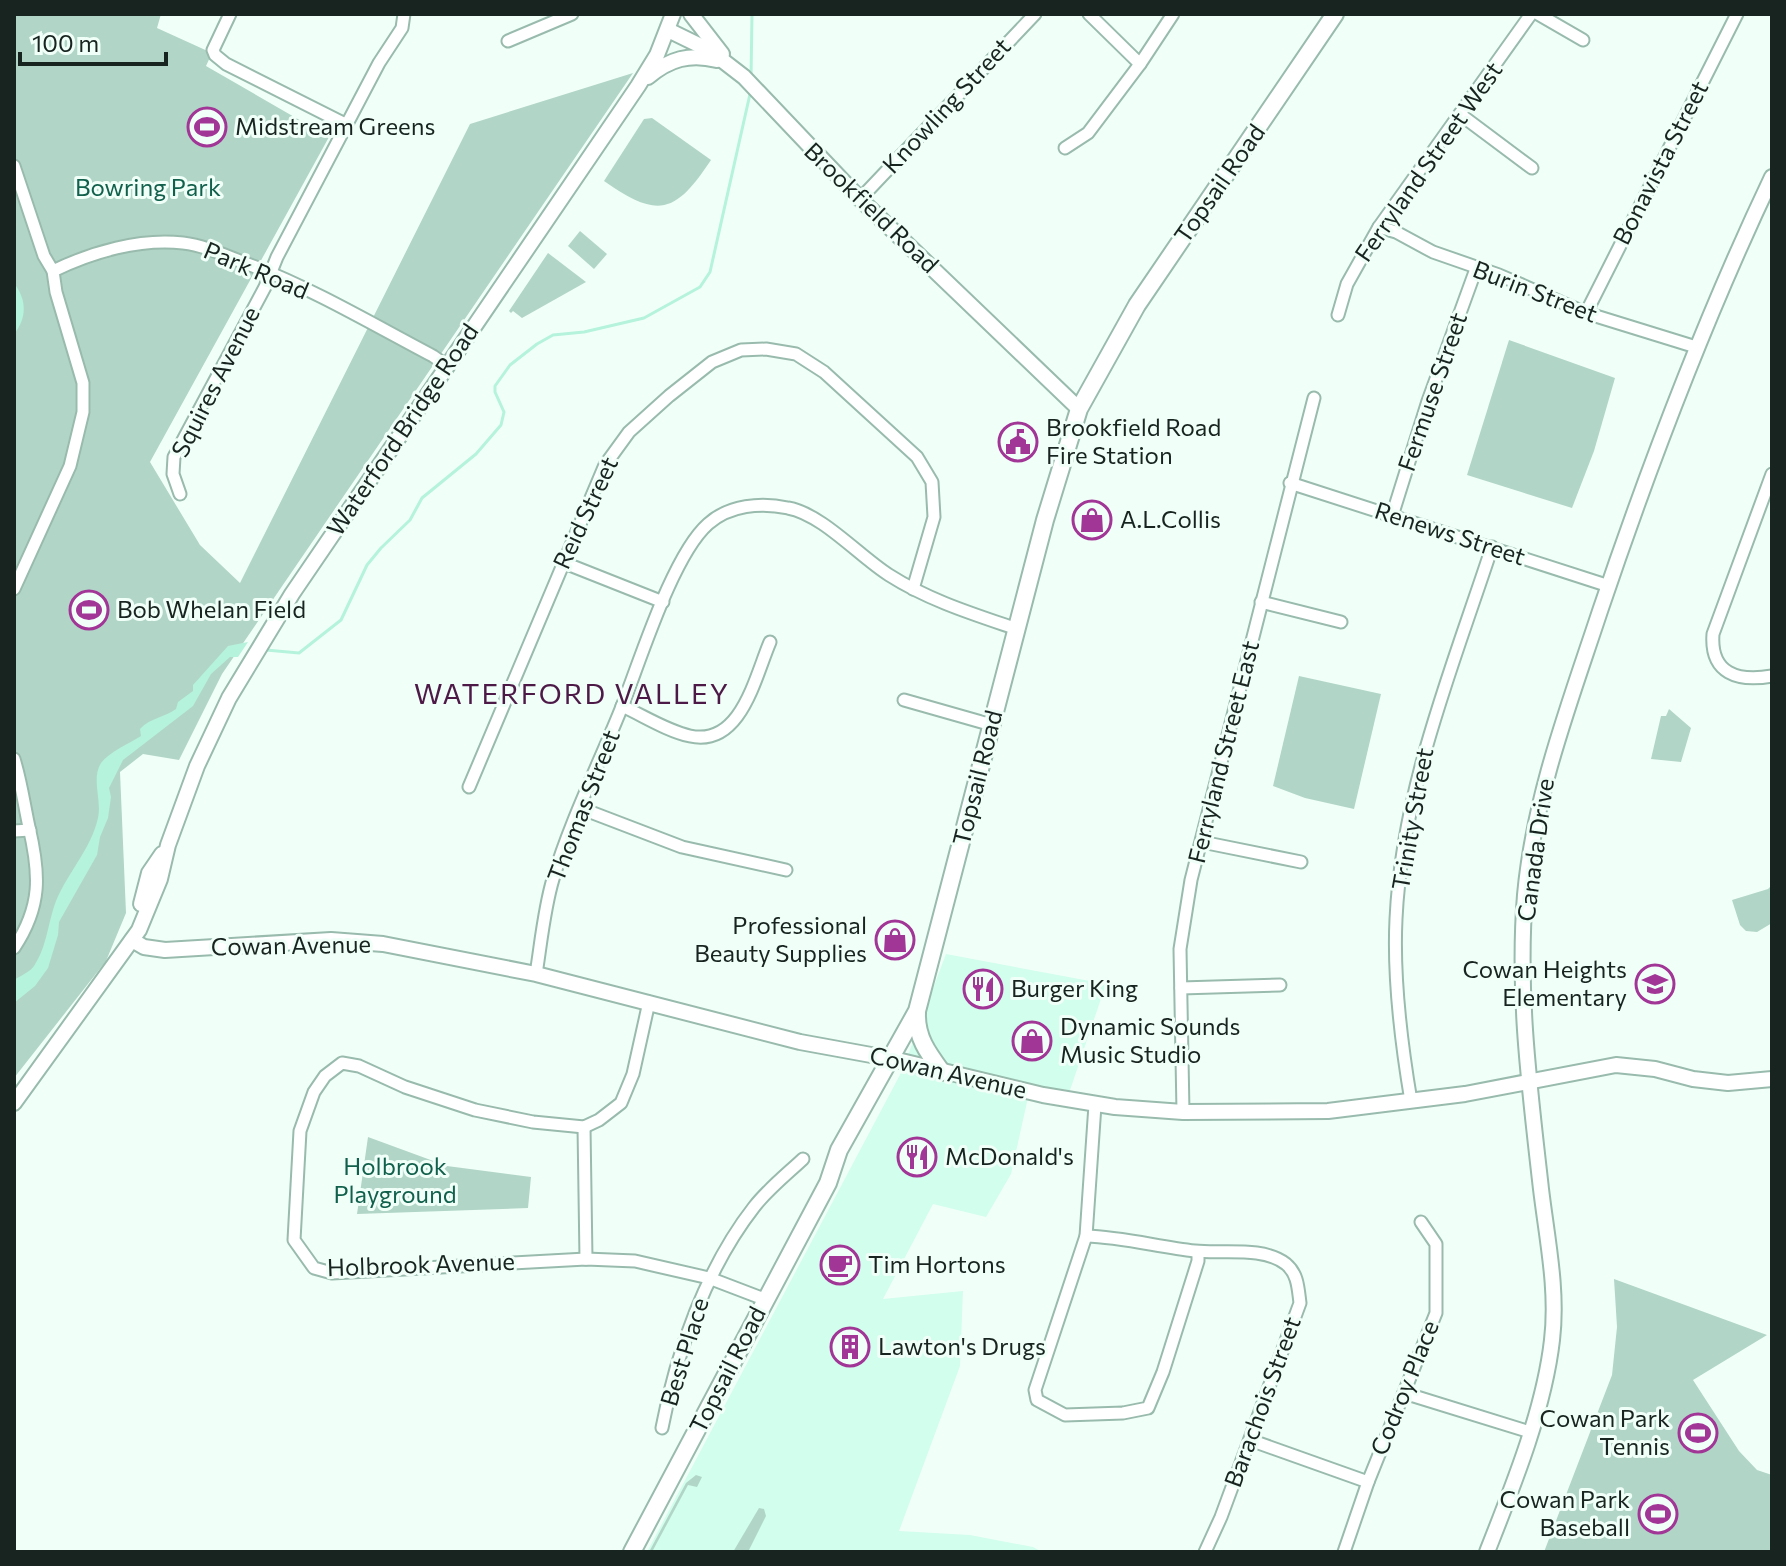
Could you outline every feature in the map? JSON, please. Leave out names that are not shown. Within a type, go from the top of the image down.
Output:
[{"type":"main road","name":"Topsail Road","points":[[632,1552],[828,1183],[839,1150],[893,1059],[917,1011],[1045,520],[1079,409],[1137,305],[1335,14]]},
{"type":"main road","points":[[917,1011],[916,1024],[924,1047],[942,1072]]},
{"type":"street","points":[[230,14],[213,50],[215,55],[226,64],[347,125]]},
{"type":"street","name":"Squires Avenue","points":[[180,494],[173,474],[174,457],[379,63],[402,28],[404,14]]},
{"type":"street","points":[[508,41],[572,14]]},
{"type":"street","points":[[668,30],[673,14]]},
{"type":"street","points":[[691,14],[729,64]]},
{"type":"street","name":"Knowling Street","points":[[860,199],[1035,14]]},
{"type":"street","points":[[1089,14],[1140,64]]},
{"type":"street","points":[[1065,148],[1088,133],[1173,14]]},
{"type":"street","name":"Ferryland Street West","points":[[1338,315],[1347,284],[1379,227],[1531,14]]},
{"type":"street","points":[[1538,14],[1583,40]]},
{"type":"street","name":"Bonavista Street","points":[[1586,313],[1737,14]]},
{"type":"street","name":"Brookfield Road","points":[[668,30],[702,46],[744,77],[860,199],[1079,409]]},
{"type":"street","name":"Waterford Bridge Road","points":[[14,1103],[132,940],[149,873],[168,845],[197,766],[246,669],[292,594],[638,86],[668,30]]},
{"type":"street","points":[[638,86],[666,64],[682,58],[704,57],[729,64]]},
{"type":"street","points":[[1461,115],[1532,168]]},
{"type":"street","points":[[14,166],[44,256],[53,271],[56,292],[83,383],[83,412],[70,466],[14,589]]},
{"type":"street","name":"Canada Drive","points":[[1487,1552],[1545,1384],[1553,1337],[1553,1283],[1529,1081],[1521,965],[1525,894],[1546,773],[1609,586],[1696,347],[1772,177]]},
{"type":"street","name":"Burin Street","points":[[1379,227],[1586,313],[1696,347]]},
{"type":"street","name":"Park Road","points":[[53,271],[113,250],[167,242],[200,246],[272,272],[447,366]]},
{"type":"street","name":"Fermuse Street","points":[[1392,516],[1428,401],[1476,269]]},
{"type":"street","name":"Reid Street","points":[[469,787],[605,465],[629,432],[712,362],[741,350],[766,349],[796,354],[824,372],[917,457],[932,482],[934,517],[913,589]]},
{"type":"street","name":"Ferryland Street East","points":[[1183,1112],[1180,949],[1191,880],[1314,398]]},
{"type":"street","points":[[1772,474],[1713,634],[1712,650],[1717,663],[1730,674],[1754,679],[1772,676]]},
{"type":"street","name":"Renews Street","points":[[1290,483],[1609,586]]},
{"type":"street","name":"Thomas Street","points":[[536,974],[553,880],[580,808],[663,602],[692,542],[708,523],[727,511],[748,506],[790,508],[814,519],[865,559],[913,589],[950,606],[1017,629]]},
{"type":"street","name":"Trinity Street","points":[[1411,1101],[1398,1008],[1396,919],[1407,830],[1440,696],[1492,547]]},
{"type":"street","points":[[562,562],[663,602]]},
{"type":"street","points":[[1261,602],[1341,622]]},
{"type":"street","points":[[622,706],[692,737],[711,736],[730,727],[742,710],[770,642]]},
{"type":"street","points":[[904,700],[992,725]]},
{"type":"street","points":[[14,759],[36,853],[38,883],[32,913],[14,948]]},
{"type":"street","points":[[580,808],[674,844],[786,870]]},
{"type":"street","points":[[14,831],[29,826]]},
{"type":"street","points":[[1202,842],[1301,862]]},
{"type":"street","name":"Cowan Avenue","points":[[132,940],[144,947],[165,950],[355,941],[383,944],[536,974],[800,1042],[893,1059],[1095,1105],[1183,1112],[1328,1111],[1411,1101],[1616,1065],[1728,1083],[1772,1079]]},
{"type":"street","points":[[1181,988],[1280,985]]},
{"type":"street","points":[[586,1259],[584,1127],[621,1103],[633,1074],[649,1002]]},
{"type":"street","name":"Holbrook Avenue","points":[[584,1127],[533,1122],[475,1110],[405,1087],[359,1066],[342,1063],[325,1076],[314,1092],[300,1131],[294,1240],[314,1268],[332,1273],[586,1259],[635,1261],[709,1278],[764,1299]]},
{"type":"street","points":[[1095,1105],[1086,1236],[1035,1390],[1037,1400],[1065,1415],[1123,1413],[1148,1408],[1163,1372],[1198,1261],[1198,1252]]},
{"type":"street","name":"Best Place","points":[[662,1428],[667,1404],[709,1278],[755,1206],[803,1159]]},
{"type":"street","name":"Codroy Place","points":[[1344,1552],[1368,1482],[1436,1313],[1436,1244],[1421,1222]]},
{"type":"street","name":"Barachois Street","points":[[1086,1236],[1198,1252],[1276,1258],[1288,1265],[1297,1278],[1300,1303],[1205,1552]]},
{"type":"street","points":[[1404,1393],[1530,1432]]},
{"type":"street","points":[[1250,1440],[1368,1482]]},
{"type":"shaded area","points":[[14,283],[24,309],[14,334]]},
{"type":"shaded area","points":[[248,642],[238,657],[230,657],[211,674],[193,706],[123,760],[109,788],[108,818],[97,855],[59,922],[48,968],[35,986],[14,1003],[14,980],[30,970],[38,959],[56,901],[95,829],[99,811],[97,776],[101,763],[114,751],[141,736],[140,729],[144,725],[176,709],[178,702],[193,691],[193,685],[228,646]]},
{"type":"shaded area","points":[[946,954],[1106,984],[1068,1096],[1031,1084],[1011,1174],[986,1217],[933,1204],[883,1299],[963,1291],[960,1366],[899,1531],[970,1535],[1033,1547],[1042,1552],[647,1552],[902,1071]]},
{"type":"green space","name":"Bowring Park","points":[[14,14],[161,14],[157,28],[212,53],[206,66],[329,137],[150,462],[200,545],[240,583],[470,124],[633,73],[222,674],[179,760],[143,754],[120,772],[126,913],[106,961],[14,1078]]},
{"type":"green space","points":[[652,118],[711,160],[687,191],[664,205],[638,201],[604,181],[644,119]]},
{"type":"green space","points":[[580,231],[607,254],[594,269],[568,246]]},
{"type":"green space","points":[[548,253],[586,282],[522,318],[513,311],[511,313],[509,311]]},
{"type":"green space","points":[[1509,340],[1615,378],[1594,451],[1572,508],[1467,475]]},
{"type":"green space","points":[[1299,676],[1381,694],[1354,809],[1305,798],[1273,786]]},
{"type":"green space","points":[[1669,709],[1691,728],[1681,762],[1651,759],[1661,716],[1666,716]]},
{"type":"green space","points":[[1772,885],[1772,923],[1757,932],[1746,931],[1740,925],[1732,900]]},
{"type":"green space","name":"Holbrook Playground","points":[[368,1137],[447,1166],[531,1177],[528,1208],[357,1214]]},
{"type":"green space","points":[[1614,1279],[1767,1335],[1693,1380],[1739,1451],[1757,1470],[1772,1475],[1772,1552],[1544,1552],[1612,1375],[1617,1327]]},
{"type":"green space","points":[[696,1475],[702,1477],[697,1487],[688,1485],[652,1552],[649,1552],[686,1483]]},
{"type":"green space","points":[[759,1508],[764,1509],[766,1516],[748,1552],[733,1552]]},
{"type":"waterway","points":[[751,78],[752,14]]},
{"type":"waterway","points":[[266,650],[299,653],[341,620],[367,565],[410,520],[422,498],[476,454],[501,425],[504,412],[495,386],[510,365],[553,335],[584,332],[644,318],[700,287],[710,272],[750,94]]},
{"type":"place","name":"Midstream Greens","points":[[207,127]]},
{"type":"place","name":"Brookfield Road Fire Station","points":[[1018,442]]},
{"type":"place","name":"A.L.Collis","points":[[1092,520]]},
{"type":"place","name":"Bob Whelan Field","points":[[89,610]]},
{"type":"place","name":"Professional Beauty Supplies","points":[[895,940]]},
{"type":"place","name":"Cowan Heights Elementary","points":[[1655,984]]},
{"type":"place","name":"Burger King","points":[[983,989]]},
{"type":"place","name":"Dynamic Sounds Music Studio","points":[[1032,1041]]},
{"type":"place","name":"McDonald's","points":[[917,1157]]},
{"type":"place","name":"Tim Hortons","points":[[840,1265]]},
{"type":"place","name":"Lawton's Drugs","points":[[850,1347]]},
{"type":"place","name":"Cowan Park Tennis","points":[[1698,1433]]},
{"type":"place","name":"Cowan Park Baseball","points":[[1658,1514]]},
{"type":"district","name":"WATERFORD VALLEY","points":[[572,694]]}]
